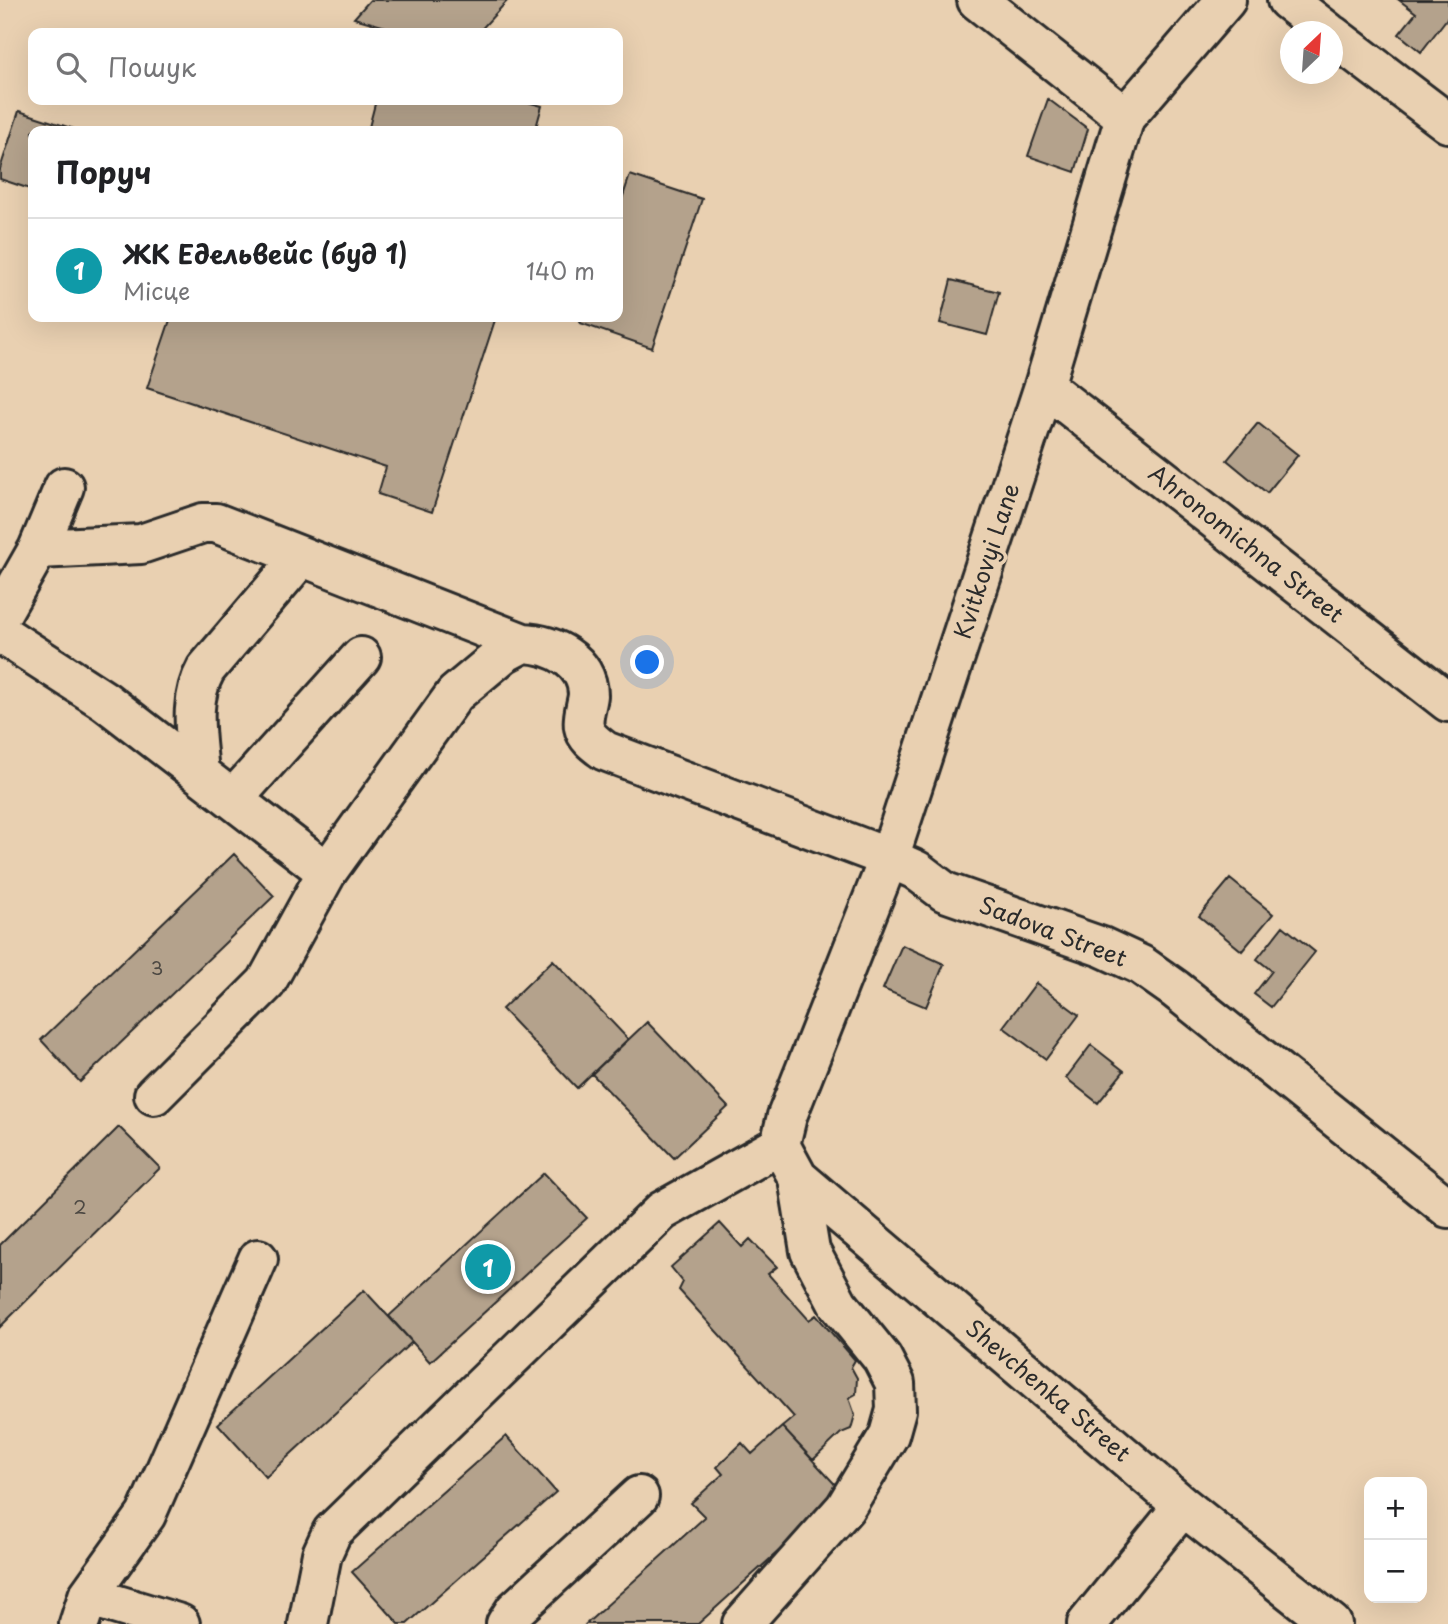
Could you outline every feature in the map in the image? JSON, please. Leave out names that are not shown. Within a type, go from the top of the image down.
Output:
[{"type":"street","points":[[977,0],[1125,117]]},
{"type":"street","name":"Kvitkovyi Lane","points":[[780,1145],[787,1116],[889,858],[1044,386],[1125,117],[1226,0]]},
{"type":"street","points":[[1287,0],[1314,21]]},
{"type":"street","points":[[1343,43],[1448,123]]},
{"type":"street","name":"Ahronomichna Street","points":[[1044,386],[1448,702]]},
{"type":"street","points":[[0,616],[38,549],[64,487]]},
{"type":"street","points":[[38,549],[141,544],[203,523],[216,523],[523,643]]},
{"type":"street","points":[[199,773],[194,700],[197,685],[206,669],[301,557]]},
{"type":"street","points":[[0,633],[106,701],[327,872]]},
{"type":"street","points":[[154,1094],[266,984],[327,872],[455,694],[504,653],[523,643]]},
{"type":"street","name":"Sadova Street","points":[[523,643],[542,643],[563,652],[580,671],[588,692],[584,727],[591,741],[605,751],[889,858],[916,870],[945,892],[1102,947],[1141,965],[1175,989],[1448,1208]]},
{"type":"street","points":[[233,799],[361,657]]},
{"type":"street","points":[[307,1624],[322,1554],[332,1532],[663,1211],[780,1145]]},
{"type":"street","name":"Shevchenka Street","points":[[780,1145],[798,1178],[1183,1506],[1332,1624]]},
{"type":"street","points":[[742,1624],[845,1508],[889,1435],[896,1410],[895,1383],[882,1358],[838,1304],[810,1251],[798,1178]]},
{"type":"street","points":[[180,1624],[84,1610],[146,1515],[258,1259]]},
{"type":"street","points":[[506,1624],[515,1610],[639,1496]]},
{"type":"street","points":[[1087,1624],[1183,1506]]},
{"type":"building","points":[[370,0],[508,0],[483,28],[389,28],[354,18]]},
{"type":"building","points":[[1399,0],[1448,0],[1448,17],[1421,52],[1399,34],[1416,13]]},
{"type":"building","points":[[1048,99],[1088,129],[1075,172],[1028,156]]},
{"type":"building","points":[[375,105],[542,106],[536,126],[369,126]]},
{"type":"building","points":[[19,111],[65,126],[28,126],[28,188],[0,179],[0,169]]},
{"type":"building","points":[[630,175],[702,199],[652,348],[580,323],[623,322],[623,196]]},
{"type":"building","points":[[951,280],[999,292],[987,335],[940,323]]},
{"type":"building","points":[[169,322],[494,322],[432,512],[378,494],[386,467],[147,388]]},
{"type":"building","points":[[1258,423],[1298,455],[1267,493],[1227,460]]},
{"type":"building","points":[[234,854],[274,896],[80,1082],[41,1040]]},
{"type":"building","points":[[1230,879],[1273,914],[1242,951],[1199,916]]},
{"type":"building","points":[[1283,926],[1315,952],[1271,1007],[1254,994],[1272,971],[1257,959]]},
{"type":"building","points":[[902,945],[944,964],[926,1007],[883,989]]},
{"type":"building","points":[[553,960],[628,1039],[577,1088],[502,1009]]},
{"type":"building","points":[[1036,983],[1079,1015],[1046,1059],[1003,1027]]},
{"type":"building","points":[[647,1022],[728,1107],[674,1158],[592,1074]]},
{"type":"building","points":[[1091,1045],[1124,1071],[1098,1103],[1066,1078]]},
{"type":"building","points":[[119,1127],[160,1168],[0,1327],[0,1245]]},
{"type":"building","points":[[544,1173],[587,1218],[430,1362],[389,1316]]},
{"type":"building","points":[[720,1223],[742,1247],[750,1239],[777,1267],[768,1274],[809,1320],[816,1315],[855,1360],[851,1367],[857,1378],[856,1394],[849,1398],[855,1415],[851,1429],[841,1433],[813,1460],[782,1427],[794,1417],[679,1290],[683,1282],[671,1267]]},
{"type":"building","points":[[364,1290],[412,1342],[266,1477],[218,1424]]},
{"type":"building","points":[[782,1427],[843,1493],[698,1624],[586,1624],[705,1517],[691,1503],[723,1474],[717,1467],[742,1443],[752,1454]]},
{"type":"building","points":[[506,1436],[556,1492],[407,1624],[399,1624],[352,1572]]},
{"type":"place","name":"ЖК Едельвейс (буд 1)","points":[[488,1267]]}]
